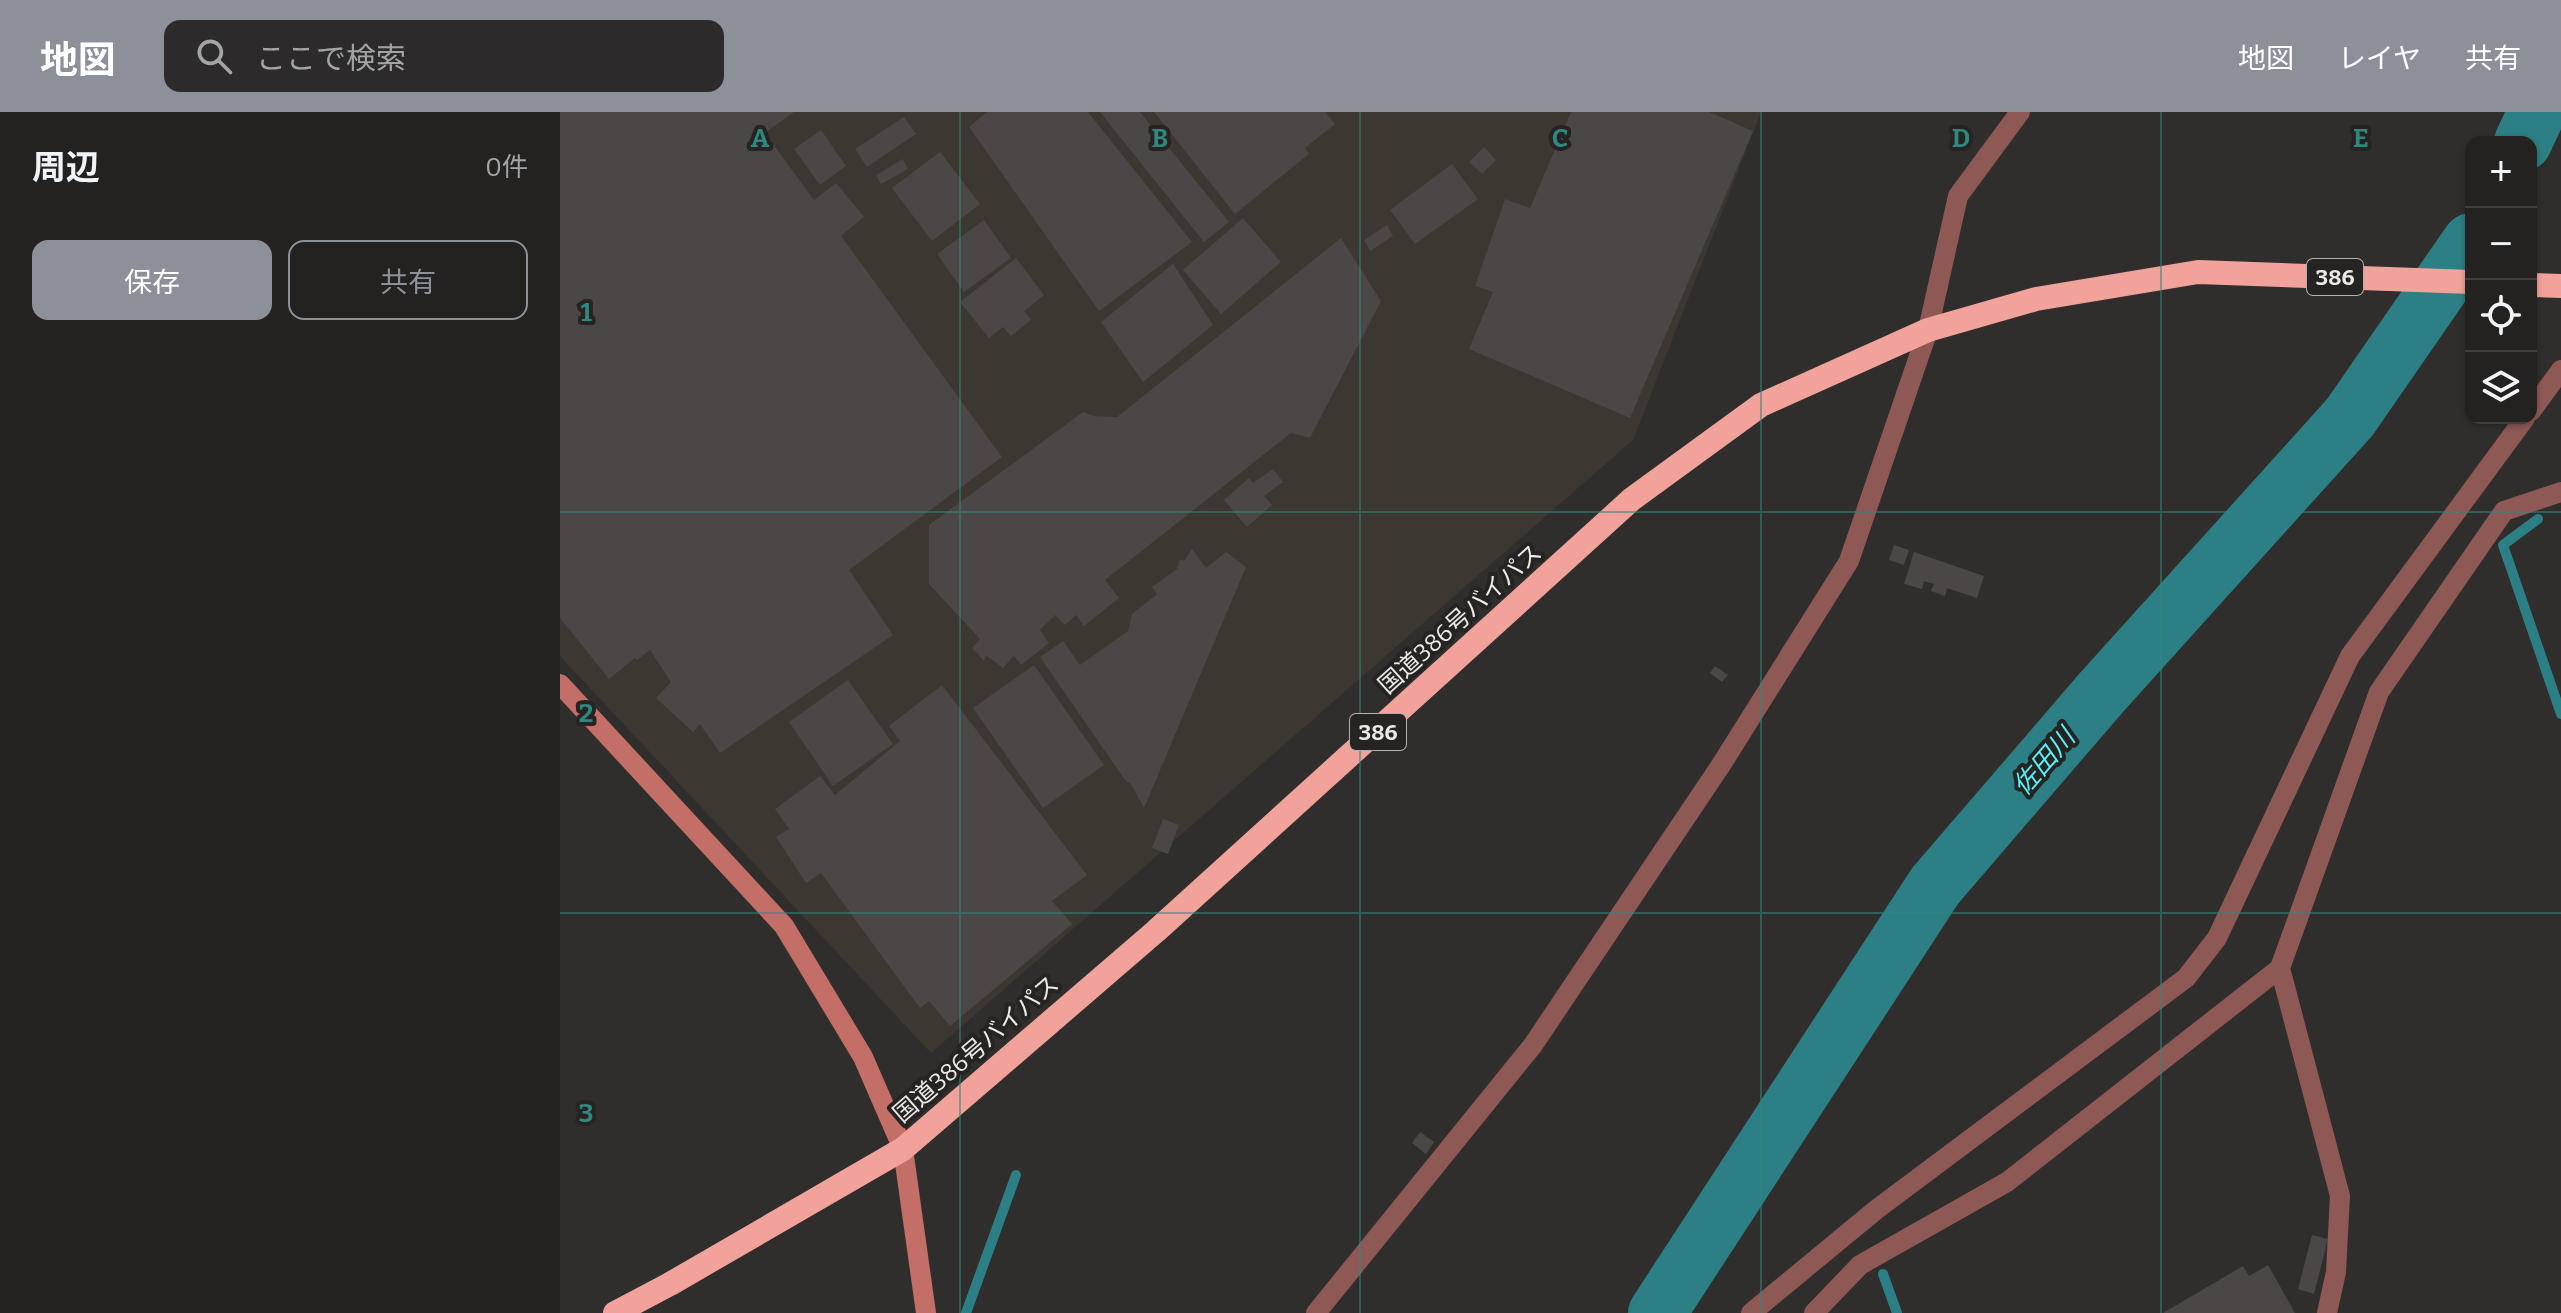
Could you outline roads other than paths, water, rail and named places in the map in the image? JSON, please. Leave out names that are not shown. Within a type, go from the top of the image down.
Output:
[{"type":"highway","name":"国道386号バイパス","points":[[615,1313],[903,1149],[1156,931],[1632,499],[1761,405],[1928,330],[2036,299],[2198,272],[2465,282]]},
{"type":"highway","points":[[2537,285],[2561,286]]},
{"type":"street","points":[[1316,1313],[1533,1045],[1721,765],[1849,561],[1928,330],[1958,196],[2020,112]]},
{"type":"street","points":[[2537,403],[2561,370]]},
{"type":"street","points":[[1751,1313],[1877,1209],[2186,978],[2217,938],[2350,656],[2521,424]]},
{"type":"street","points":[[1814,1313],[1860,1265],[2007,1182],[2280,968],[2379,692],[2504,511],[2561,492]]},
{"type":"street","points":[[560,684],[784,926],[863,1057],[903,1149],[926,1313]]},
{"type":"street","points":[[2280,968],[2340,1196],[2336,1272],[2327,1313]]},
{"type":"waterway","name":"佐田川","points":[[2526,136],[2537,112]]},
{"type":"waterway","name":"佐田川","points":[[1657,1313],[1935,886],[2101,693],[2350,417],[2465,251]]},
{"type":"waterway","points":[[2538,519],[2503,545],[2561,714]]},
{"type":"waterway","points":[[966,1313],[1016,1175]]},
{"type":"waterway","points":[[1883,1274],[1897,1313]]}]
